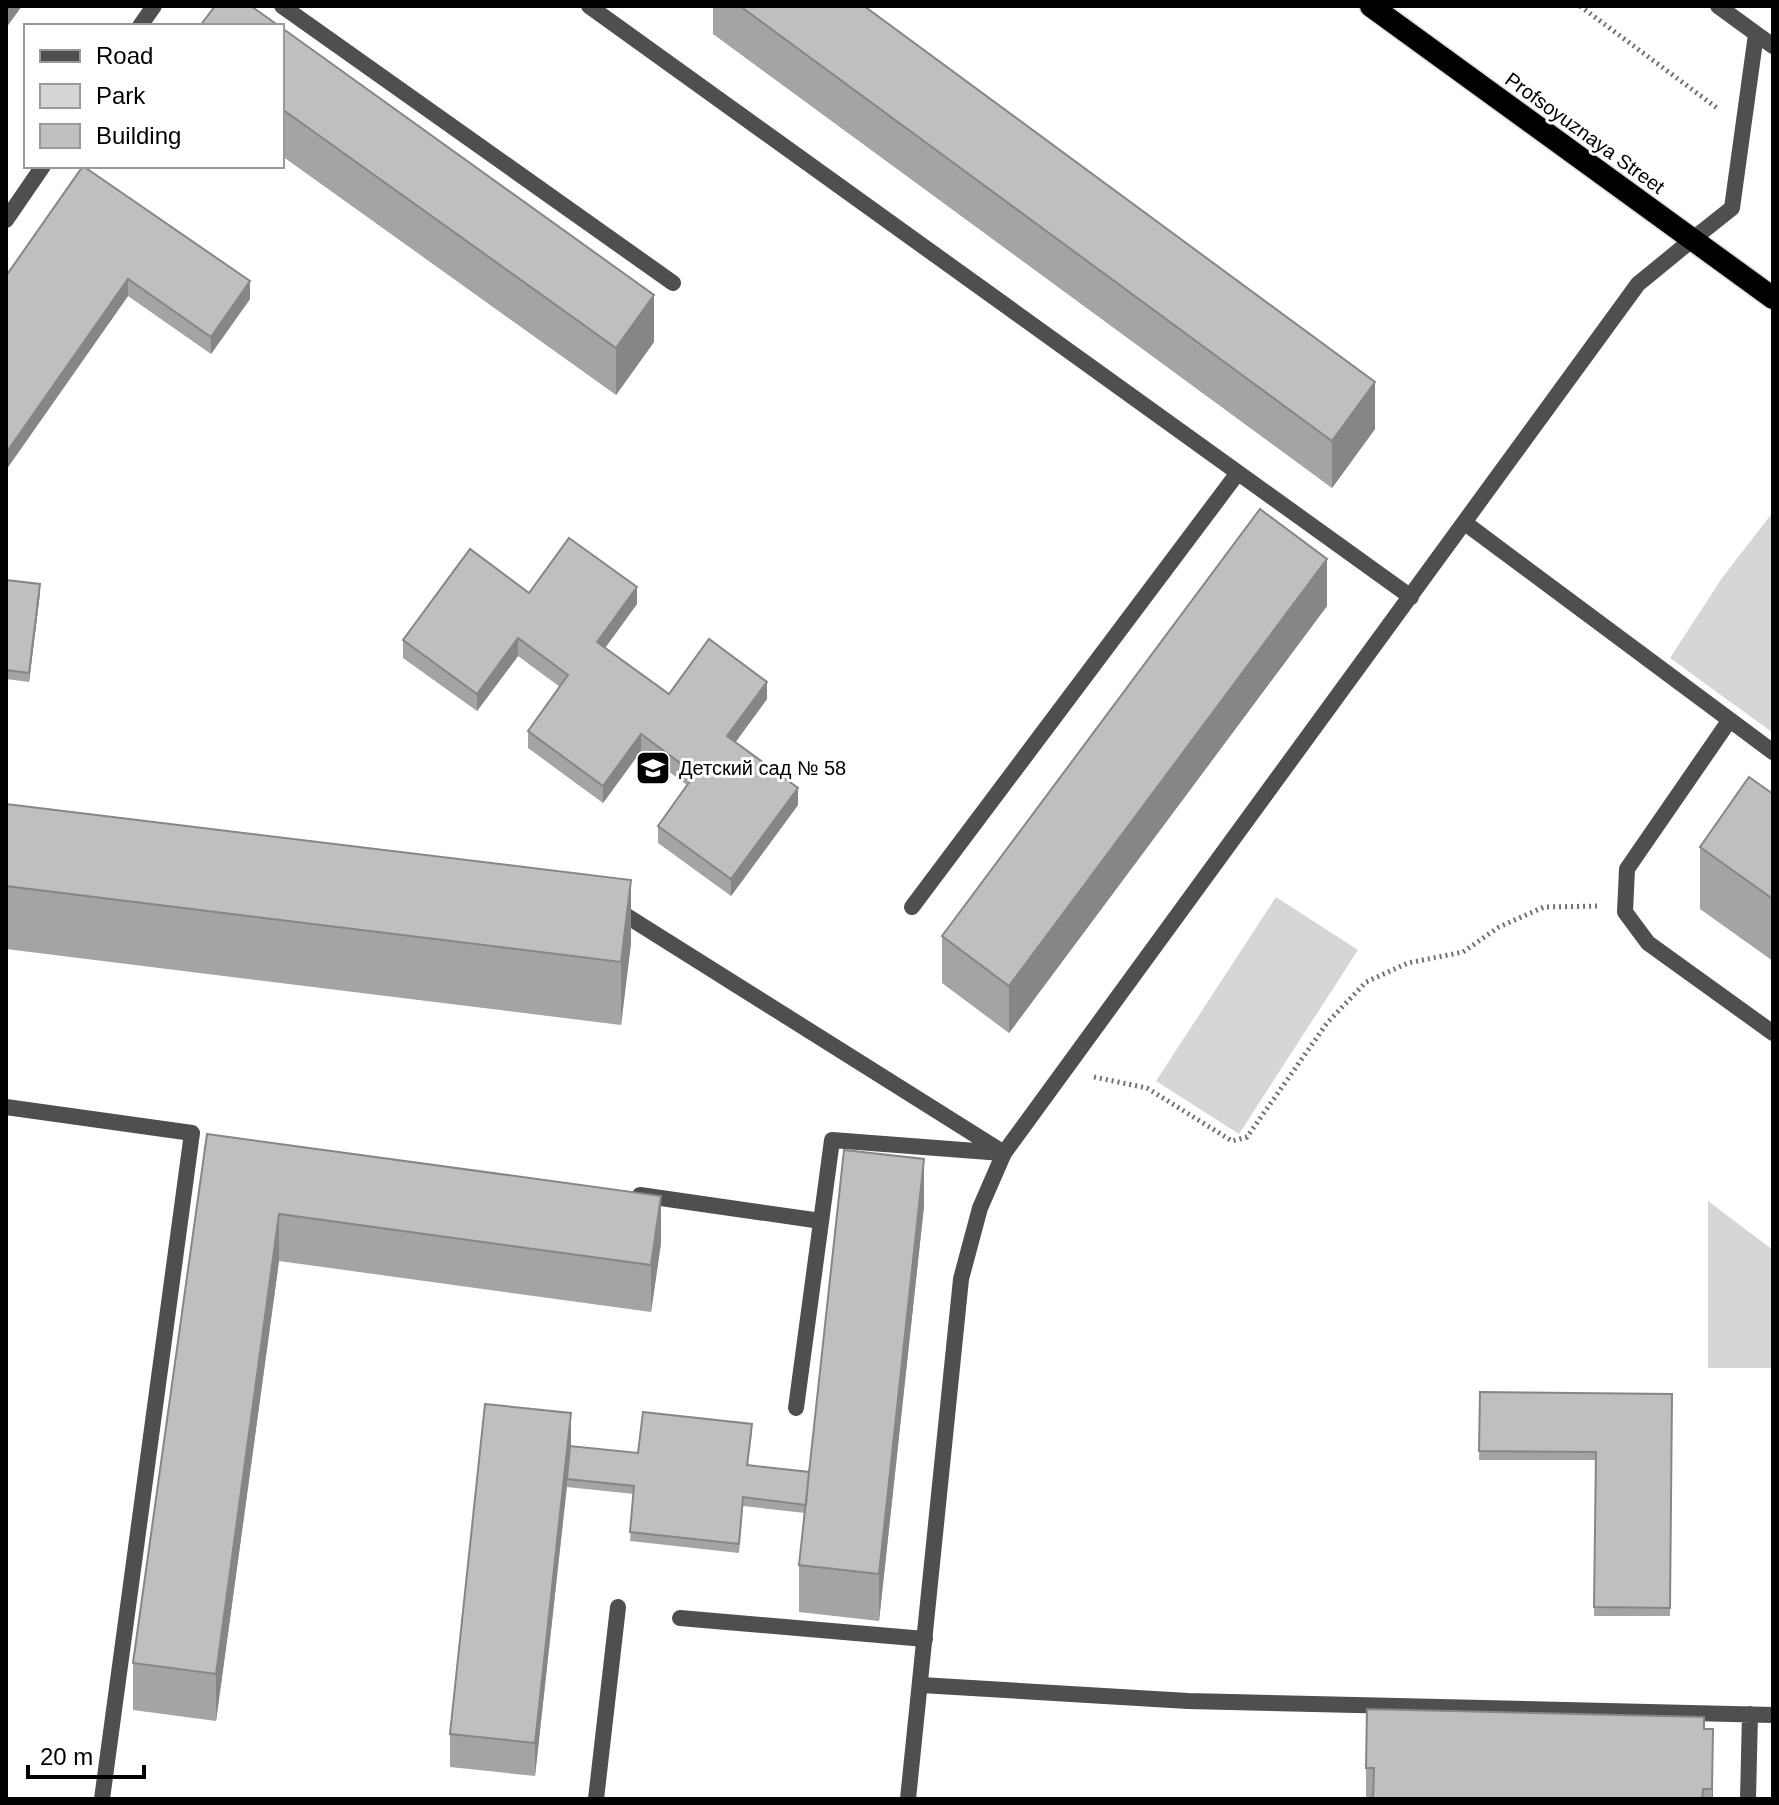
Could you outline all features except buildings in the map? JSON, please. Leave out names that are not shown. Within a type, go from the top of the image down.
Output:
[{"type":"highway","name":"Profsoyuznaya Street","points":[[1371,6],[1773,298]]},
{"type":"street","points":[[141,24],[154,6]]},
{"type":"street","points":[[282,6],[673,283]]},
{"type":"street","points":[[589,6],[1411,597]]},
{"type":"street","points":[[1718,6],[1773,46]]},
{"type":"street","points":[[908,1799],[961,1279],[980,1208],[1004,1153],[1638,284],[1732,208],[1756,34]]},
{"type":"street","points":[[6,220],[42,168]]},
{"type":"street","points":[[912,907],[1237,474]]},
{"type":"street","points":[[1465,523],[1773,752]]},
{"type":"street","points":[[1729,721],[1627,869],[1625,912],[1648,943],[1773,1033]]},
{"type":"street","points":[[598,897],[1004,1153]]},
{"type":"street","points":[[6,1107],[192,1133],[102,1799]]},
{"type":"street","points":[[796,1408],[832,1140],[1004,1153]]},
{"type":"street","points":[[620,1193],[821,1221]]},
{"type":"street","points":[[596,1799],[618,1607]]},
{"type":"street","points":[[680,1618],[925,1639]]},
{"type":"street","points":[[921,1685],[1188,1701],[1773,1715]]},
{"type":"street","points":[[1748,1799],[1750,1714]]},
{"type":"path","points":[[1580,6],[1743,127]]},
{"type":"path","points":[[1064,1070],[1147,1088],[1232,1141],[1247,1137],[1327,1023],[1366,982],[1408,963],[1463,952],[1499,927],[1544,907],[1594,905]]},
{"type":"green space","points":[[1773,512],[1773,733],[1670,658],[1722,578]]},
{"type":"green space","points":[[1276,897],[1358,950],[1239,1134],[1156,1081]]},
{"type":"green space","points":[[1708,1201],[1773,1250],[1773,1368],[1708,1368]]},
{"type":"place","name":"Детский сад № 58","points":[[653,768]]}]
